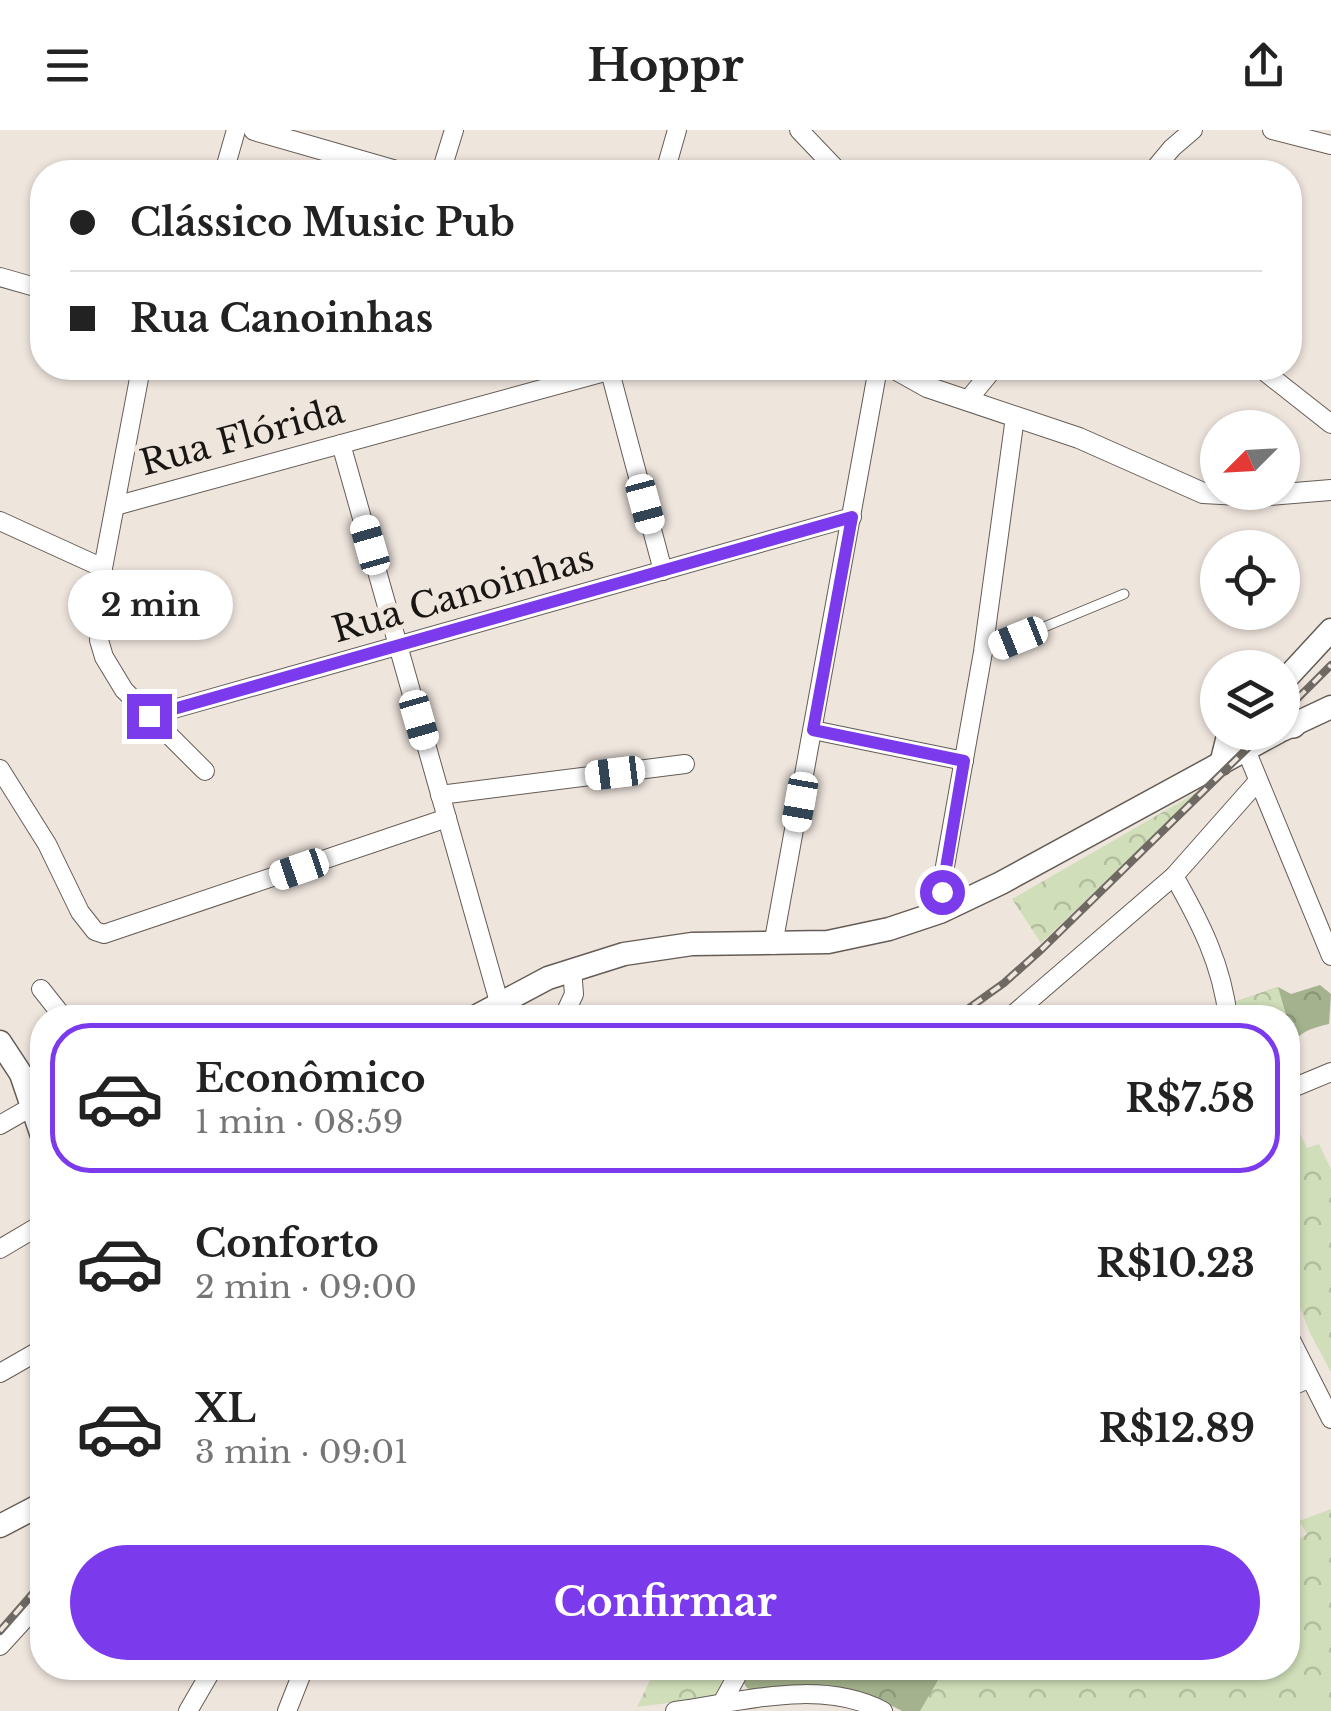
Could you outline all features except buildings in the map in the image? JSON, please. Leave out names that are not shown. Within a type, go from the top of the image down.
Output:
[{"type":"main road","points":[[1300,664],[1331,630]]},
{"type":"main road","points":[[1300,721],[1331,708]]},
{"type":"main road","points":[[1222,764],[1225,750]]},
{"type":"main road","points":[[494,1005],[572,969],[624,954],[672,945],[773,945],[857,937],[940,912],[1222,764],[1239,750]]},
{"type":"main road","points":[[0,1042],[21,1074],[30,1100]]},
{"type":"main road","points":[[0,1526],[30,1510]]},
{"type":"street","points":[[227,160],[236,130]]},
{"type":"street","points":[[254,130],[358,160]]},
{"type":"street","points":[[445,160],[454,130]]},
{"type":"street","points":[[668,160],[677,130]]},
{"type":"street","points":[[799,130],[828,160]]},
{"type":"street","points":[[1162,160],[1193,130]]},
{"type":"street","points":[[1272,130],[1331,144]]},
{"type":"street","points":[[0,277],[30,286]]},
{"type":"street","points":[[139,380],[103,568],[97,621],[104,657],[124,690],[204,771]]},
{"type":"street","name":"Rua Flórida","points":[[115,506],[569,380]]},
{"type":"street","points":[[615,380],[663,571]]},
{"type":"street","points":[[773,945],[876,380]]},
{"type":"street","points":[[928,380],[967,400],[1109,450],[1204,493],[1258,496],[1331,490]]},
{"type":"street","points":[[967,400],[984,380]]},
{"type":"street","points":[[1275,380],[1331,424]]},
{"type":"street","points":[[940,912],[983,652],[1015,416]]},
{"type":"street","points":[[341,444],[499,1002]]},
{"type":"street","name":"Rua Canoinhas","points":[[149,716],[852,517]]},
{"type":"street","points":[[0,521],[103,568]]},
{"type":"street","points":[[813,730],[964,761]]},
{"type":"street","points":[[1252,750],[1258,781],[1331,956]]},
{"type":"street","points":[[440,795],[685,764]]},
{"type":"street","points":[[0,769],[47,844],[80,912],[96,931],[114,933],[447,818]]},
{"type":"street","points":[[1023,1005],[1174,876],[1258,781]]},
{"type":"street","points":[[1174,876],[1214,955],[1225,1005]]},
{"type":"street","points":[[569,1005],[574,994],[572,969]]},
{"type":"street","points":[[42,988],[54,1005]]},
{"type":"street","points":[[1300,1086],[1331,1072]]},
{"type":"street","points":[[0,1125],[30,1107]]},
{"type":"street","points":[[0,1249],[30,1231]]},
{"type":"street","points":[[0,1373],[30,1356]]},
{"type":"street","points":[[1300,1361],[1331,1419]]},
{"type":"street","points":[[1300,1383],[1308,1379]]},
{"type":"street","points":[[0,1646],[30,1613]]},
{"type":"street","points":[[188,1711],[207,1680]]},
{"type":"street","points":[[286,1711],[299,1680]]},
{"type":"street","points":[[721,1705],[735,1680]]},
{"type":"street","points":[[675,1711],[796,1703],[836,1694],[882,1711]]},
{"type":"lane","points":[[983,652],[1124,594]]},
{"type":"green space","points":[[1201,790],[1041,943],[1012,899]]},
{"type":"green space","points":[[1320,985],[1331,994],[1329,1024],[1300,1036],[1300,1005],[1235,1005],[1278,987],[1291,994]]},
{"type":"green space","points":[[1278,987],[1283,1005],[1235,1005]]},
{"type":"green space","points":[[1300,1133],[1307,1148],[1319,1144],[1331,1169],[1331,1372],[1300,1308]]},
{"type":"green space","points":[[1331,1509],[1331,1711],[920,1711],[938,1680],[1300,1680],[1300,1539],[1307,1534],[1300,1521]]},
{"type":"green space","points":[[650,1680],[722,1680],[714,1697],[637,1707]]},
{"type":"green space","points":[[1047,1680],[1012,1711],[902,1711],[843,1688],[821,1686],[763,1694],[747,1688],[743,1682]]},
{"type":"railway","points":[[1300,696],[1331,665]]},
{"type":"railway","points":[[973,1005],[1042,949],[1246,750]]},
{"type":"railway","points":[[0,1631],[30,1597]]},
{"type":"route","points":[[149,716],[852,517],[813,730],[964,761],[942,892]]}]
